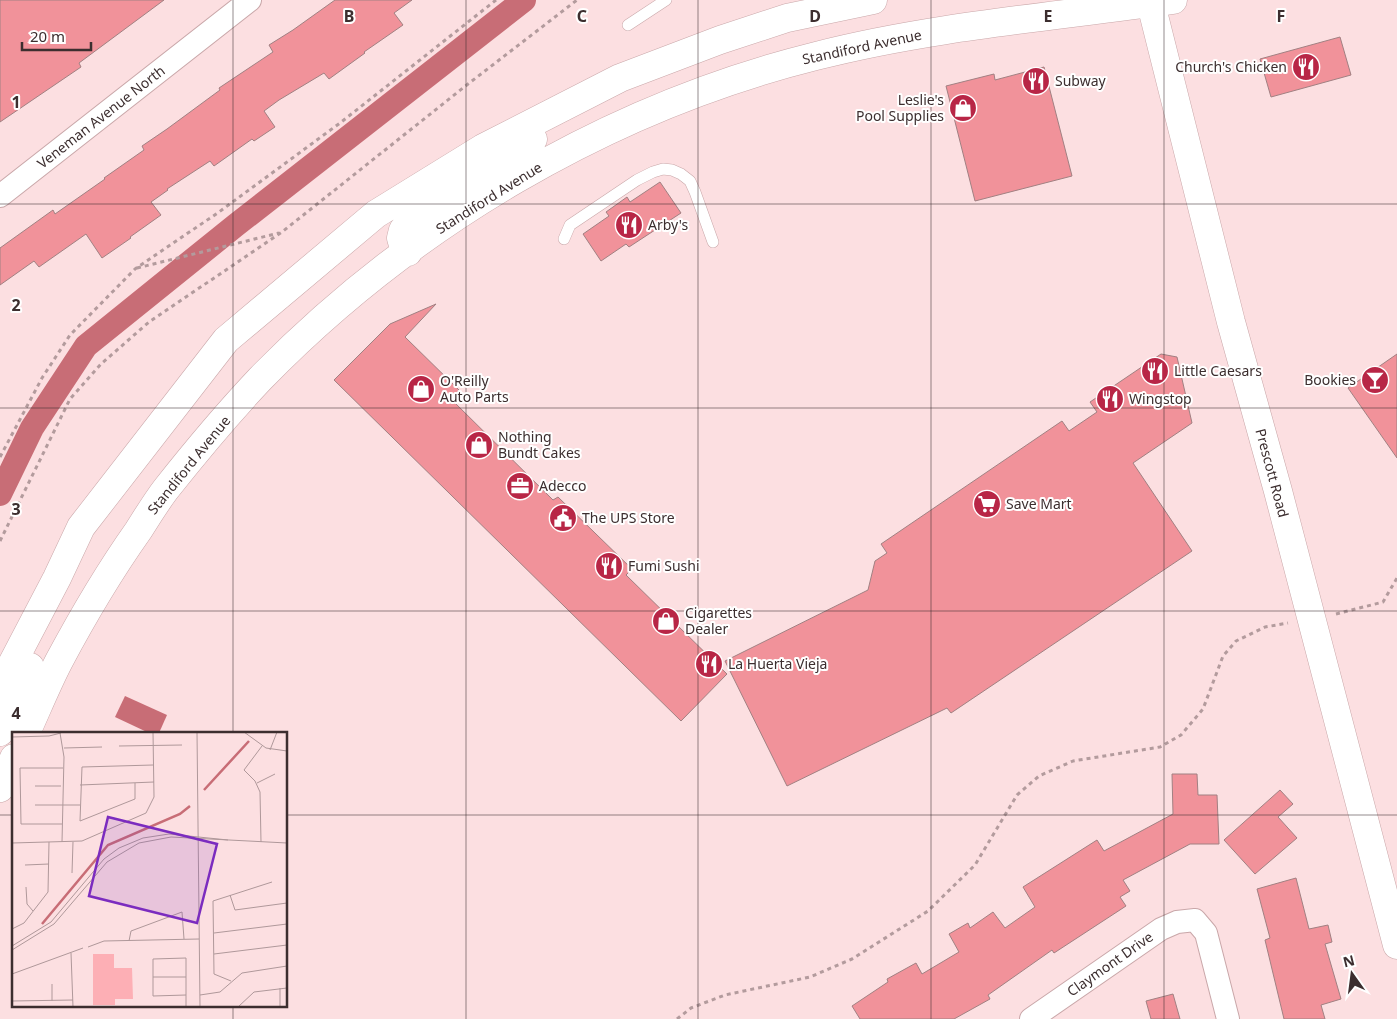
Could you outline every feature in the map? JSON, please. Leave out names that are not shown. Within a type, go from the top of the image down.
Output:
[{"type":"main road","points":[[0,688],[57,578],[81,526],[226,340],[376,214],[483,148],[620,78],[720,40],[787,18],[860,1]]},
{"type":"main road","name":"Standiford Avenue","points":[[26,732],[58,663],[97,594],[164,491],[258,382],[278,361],[380,272],[449,222],[517,178],[556,156],[673,102],[812,56],[875,42],[963,27],[1158,1]]},
{"type":"main road","name":"Prescott Road","points":[[1158,1],[1231,322],[1278,491],[1397,945]]},
{"type":"main road","points":[[408,252],[401,238],[403,230],[432,207],[550,128],[569,104]]},
{"type":"main road","points":[[0,732],[50,624],[57,578]]},
{"type":"street","name":"Veneman Avenue North","points":[[0,196],[250,0]]},
{"type":"street","name":"Claymont Drive","points":[[1030,1019],[1161,928],[1177,922],[1195,920],[1206,933],[1228,1019]]},
{"type":"lane","points":[[628,24],[666,0]]},
{"type":"lane","points":[[564,239],[570,225],[637,180],[663,169],[682,174],[690,181],[713,242]]},
{"type":"path","points":[[0,457],[42,378],[70,335],[136,269],[219,212],[340,123],[496,0]]},
{"type":"path","points":[[0,540],[70,399],[101,364],[149,322],[282,232],[576,0]]},
{"type":"path","points":[[136,269],[282,232]]},
{"type":"path","points":[[1352,610],[1383,602],[1397,578]]},
{"type":"path","points":[[677,1019],[691,1008],[725,995],[810,977],[852,960],[928,911],[975,865],[1017,796],[1039,776],[1073,761],[1160,747],[1181,735],[1203,709],[1223,656],[1236,640],[1265,627]]},
{"type":"shaded area","points":[[125,696],[167,715],[159,732],[147,732],[115,717]]},
{"type":"building","points":[[0,0],[164,0],[79,63],[81,67],[0,122]]},
{"type":"building","points":[[335,0],[412,0],[394,13],[403,25],[329,79],[324,73],[264,111],[275,127],[254,141],[252,139],[214,166],[210,161],[167,189],[151,202],[161,215],[131,238],[102,258],[86,234],[39,267],[34,261],[0,285],[0,248],[53,210],[55,214],[105,179],[144,150],[142,146],[220,90],[219,88],[273,52],[269,45]]},
{"type":"building","name":"Church's Chicken","points":[[1340,37],[1351,75],[1271,97],[1260,59]]},
{"type":"building","points":[[1044,67],[1072,176],[975,201],[946,86],[994,74],[995,80]]},
{"type":"building","name":"Arby's","points":[[660,182],[681,213],[629,247],[626,244],[601,261],[583,234],[609,216],[606,212],[627,197],[630,202]]},
{"type":"building","points":[[436,304],[405,337],[459,390],[451,399],[553,500],[558,497],[632,569],[626,575],[727,674],[681,721],[334,380],[390,324]]},
{"type":"building","points":[[1161,354],[1177,357],[1192,423],[1133,463],[1192,551],[951,713],[947,708],[787,786],[725,661],[868,590],[875,561],[887,553],[881,544],[1062,421],[1069,431],[1097,412],[1090,402]]},
{"type":"building","points":[[1397,354],[1397,458],[1348,388]]},
{"type":"building","points":[[1172,774],[1197,774],[1198,795],[1217,795],[1219,844],[1190,844],[1123,880],[1130,891],[1120,897],[1126,906],[1054,953],[1052,950],[988,995],[990,999],[954,1019],[860,1019],[852,1006],[888,982],[887,979],[916,963],[922,974],[959,952],[949,934],[968,923],[970,928],[993,912],[1005,928],[1035,907],[1023,887],[1097,840],[1104,851],[1173,814]]},
{"type":"building","points":[[1280,790],[1293,804],[1278,817],[1297,838],[1255,874],[1224,840]]},
{"type":"building","points":[[1296,878],[1309,929],[1328,925],[1332,942],[1325,944],[1341,999],[1321,1005],[1325,1019],[1284,1019],[1265,940],[1270,938],[1257,889]]},
{"type":"building","points":[[1173,994],[1180,1019],[1151,1019],[1146,1001]]},
{"type":"waterway","points":[[0,494],[32,428],[86,346],[236,225],[524,0]]},
{"type":"place","name":"Church's Chicken","points":[[1306,67]]},
{"type":"place","name":"Subway","points":[[1036,81]]},
{"type":"place","name":"Leslie's Pool Supplies","points":[[963,108]]},
{"type":"place","name":"Arby's","points":[[629,225]]},
{"type":"place","name":"Little Caesars","points":[[1155,371]]},
{"type":"place","name":"Bookies","points":[[1375,380]]},
{"type":"place","name":"O'Reilly Auto Parts","points":[[421,389]]},
{"type":"place","name":"Wingstop","points":[[1110,399]]},
{"type":"place","name":"Nothing Bundt Cakes","points":[[479,445]]},
{"type":"place","name":"Adecco","points":[[520,486]]},
{"type":"place","name":"Save Mart","points":[[987,504]]},
{"type":"place","name":"The UPS Store","points":[[563,518]]},
{"type":"place","name":"Fumi Sushi","points":[[609,566]]},
{"type":"place","name":"Cigarettes Dealer","points":[[666,621]]},
{"type":"place","name":"La Huerta Vieja","points":[[709,664]]}]
